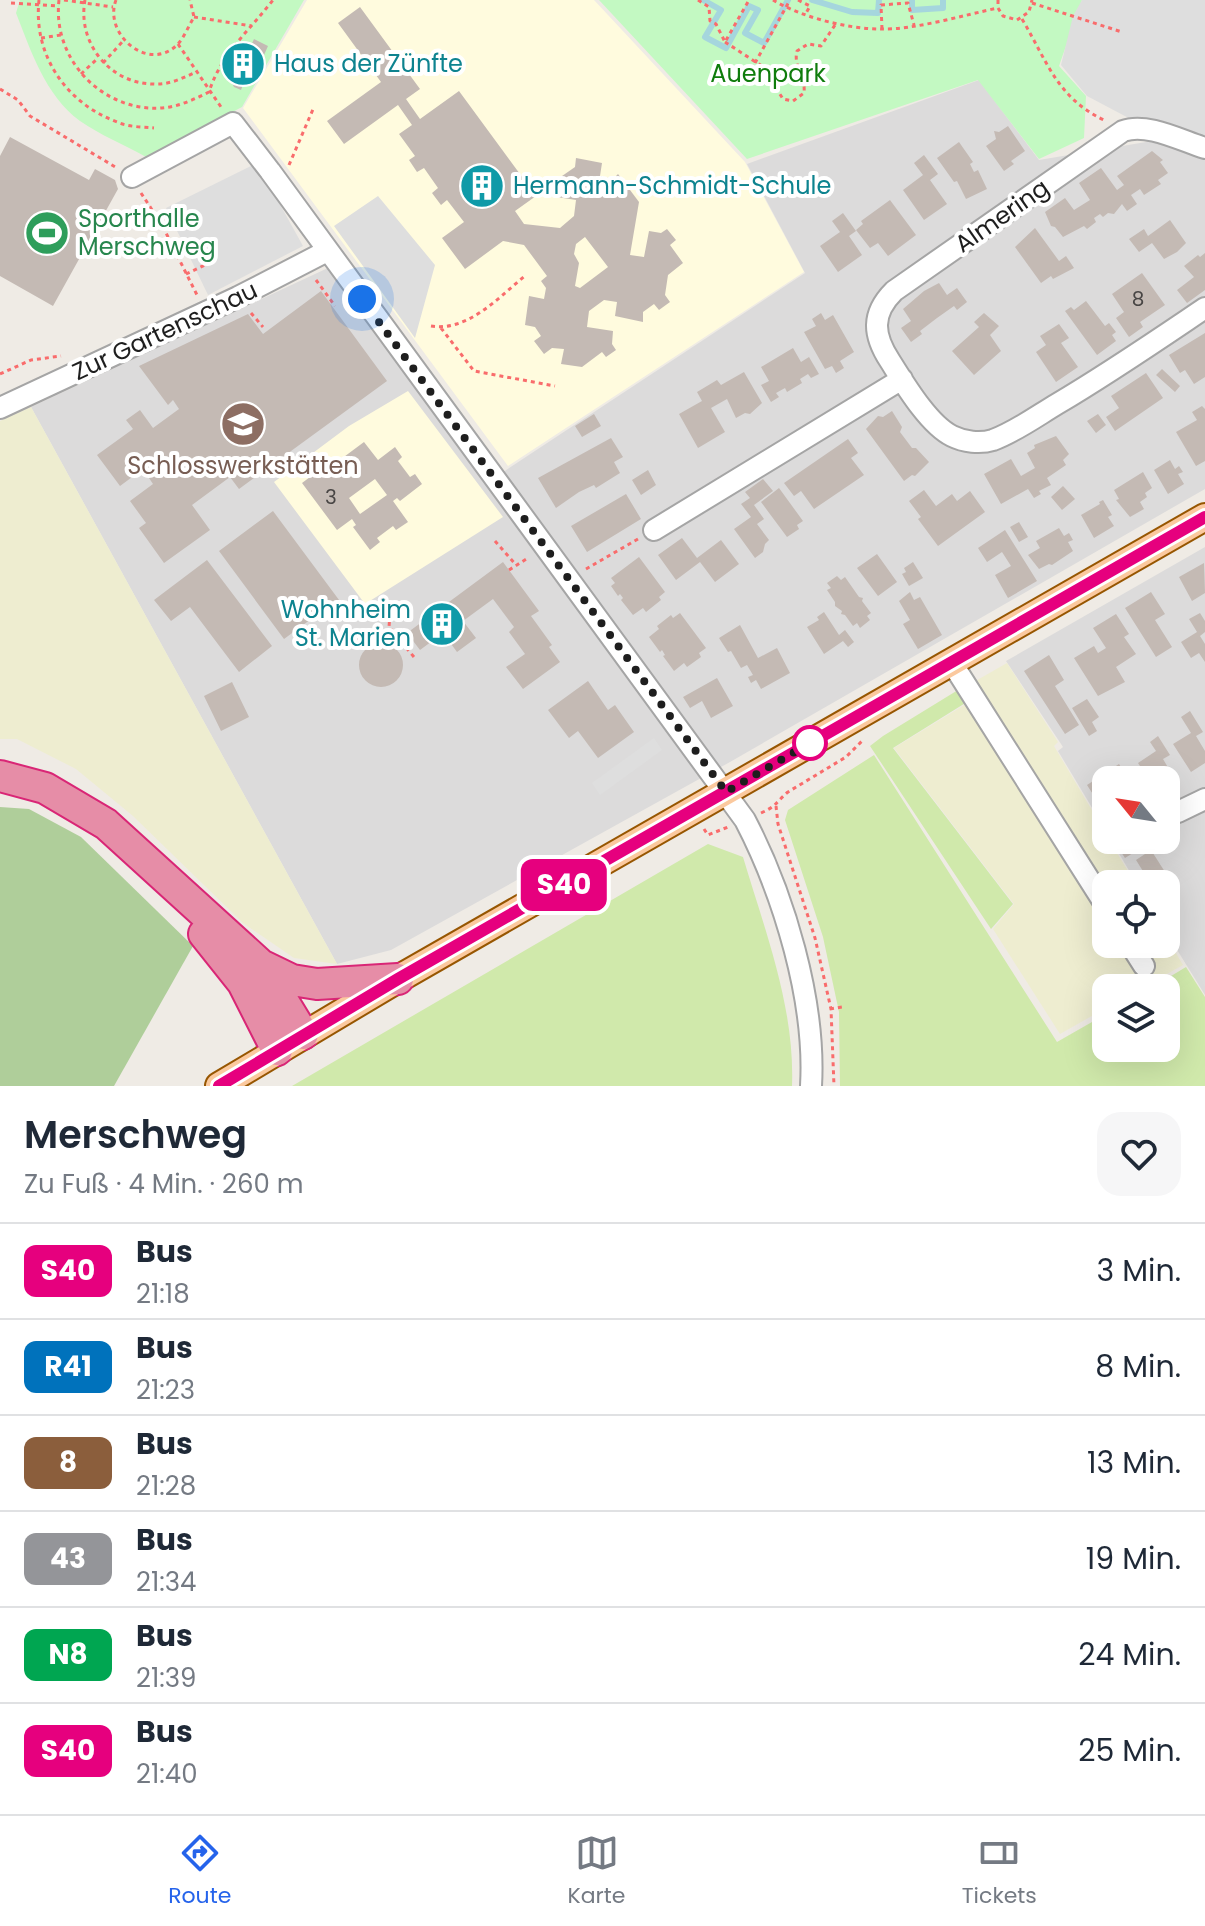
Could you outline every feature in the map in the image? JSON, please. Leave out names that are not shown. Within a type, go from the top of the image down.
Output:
[{"type":"highway","points":[[0,776],[45,788],[106,824],[261,965],[303,1034]]},
{"type":"highway","points":[[0,785],[41,796],[72,813],[99,831],[166,891],[235,972],[277,1050]]},
{"type":"highway","points":[[261,965],[292,980],[317,984],[398,979]]},
{"type":"main road","points":[[219,1086],[398,979],[1205,517]]},
{"type":"street","points":[[132,177],[233,123],[271,173],[726,792],[761,851],[789,931],[807,1008],[811,1086]]},
{"type":"street","points":[[1131,128],[1144,129],[1205,148]]},
{"type":"street","name":"Almering","points":[[1131,128],[894,291],[877,316],[878,336],[902,379],[932,419],[950,435],[969,442],[992,440],[1135,356],[1205,308]]},
{"type":"street","name":"Zur Gartenschau","points":[[0,408],[304,265],[327,251]]},
{"type":"street","points":[[654,530],[902,379]]},
{"type":"street","points":[[952,663],[1092,884]]},
{"type":"street","points":[[1180,811],[1205,799]]},
{"type":"street","points":[[1139,958],[1144,966]]},
{"type":"path","points":[[113,7],[62,0],[59,6],[63,45],[81,74],[102,94],[132,106],[163,108],[194,100],[209,92],[216,70],[230,48],[273,0]]},
{"type":"path","points":[[116,0],[114,23],[124,40],[131,47],[149,54],[166,51],[178,44],[194,17],[190,0]]},
{"type":"path","points":[[698,0],[709,7],[710,21],[716,24],[725,42],[774,74],[776,88],[783,99],[793,101],[804,93],[805,83],[795,59],[797,51],[808,44],[821,46],[837,22]]},
{"type":"path","points":[[725,42],[749,0]]},
{"type":"path","points":[[773,0],[805,15],[882,30],[998,8]]},
{"type":"path","points":[[755,63],[790,0]]},
{"type":"path","points":[[798,0],[810,6],[805,15]]},
{"type":"path","points":[[998,0],[998,8],[1008,19],[1022,19],[1029,12],[1032,2],[1122,32]]},
{"type":"path","points":[[11,3],[38,2],[59,6]]},
{"type":"path","points":[[38,2],[38,24],[46,57],[64,87],[89,110],[120,124],[154,128]]},
{"type":"path","points":[[85,2],[86,35],[98,58],[113,72],[134,82],[156,85],[196,72]]},
{"type":"path","points":[[882,30],[881,5],[908,3],[914,25]]},
{"type":"path","points":[[194,17],[252,26]]},
{"type":"path","points":[[1022,19],[1064,93],[1089,112],[1131,128]]},
{"type":"path","points":[[41,38],[62,35]]},
{"type":"path","points":[[103,63],[124,40]]},
{"type":"path","points":[[178,44],[209,92]]},
{"type":"path","points":[[81,74],[98,58]]},
{"type":"path","points":[[271,173],[290,164],[314,107]]},
{"type":"path","points":[[162,225],[178,217],[184,219]]},
{"type":"path","points":[[186,274],[205,265]]},
{"type":"path","points":[[304,265],[335,306]]},
{"type":"path","points":[[431,326],[453,326],[474,316],[526,275]]},
{"type":"path","points":[[441,328],[474,371],[555,386]]},
{"type":"path","points":[[0,374],[31,360],[86,353],[95,364]]},
{"type":"path","points":[[570,580],[654,530]]},
{"type":"path","points":[[495,541],[516,565]]},
{"type":"path","points":[[509,570],[545,548]]},
{"type":"path","points":[[390,614],[389,627],[414,657]]},
{"type":"path","points":[[776,806],[780,798],[846,757],[871,733]]},
{"type":"path","points":[[831,1009],[842,1007]]},
{"type":"shaded area","points":[[307,0],[594,0],[745,162],[804,272],[508,466],[243,108]]},
{"type":"shaded area","points":[[1082,0],[1205,0],[1205,141],[1140,124],[1087,96],[1061,65],[1073,16]]},
{"type":"shaded area","points":[[979,80],[1039,160],[1158,140],[1205,156],[1205,489],[730,762],[391,950],[337,964],[31,407],[330,267],[488,482],[805,273],[747,164]]},
{"type":"shaded area","points":[[257,163],[303,246],[208,295],[166,208]]},
{"type":"shaded area","points":[[378,196],[435,265],[415,338],[334,226]]},
{"type":"shaded area","points":[[408,391],[503,517],[365,604],[274,482],[349,426]]},
{"type":"shaded area","points":[[1205,547],[1205,995],[1180,955],[1180,870],[1129,870],[1119,854],[1180,854],[1180,766],[1092,766],[1092,808],[1058,751],[1063,747],[1006,661]]},
{"type":"shaded area","points":[[654,738],[662,750],[600,795],[592,783]]},
{"type":"green space","points":[[20,0],[304,0],[242,107],[146,157],[80,121],[57,98],[40,72],[16,13]]},
{"type":"green space","name":"Auenpark","points":[[599,0],[1082,0],[1059,66],[1086,96],[1084,138],[1039,159],[978,80],[747,159]]},
{"type":"green space","points":[[31,407],[337,964],[294,958],[243,923],[133,816],[76,769],[17,739],[0,739],[0,421]]},
{"type":"green space","points":[[1007,663],[1058,742],[1054,746],[1092,810],[1092,854],[1118,854],[1127,870],[1092,870],[1092,958],[1179,958],[1183,965],[1167,974],[1092,974],[1092,1016],[1060,1034],[993,929],[1014,904],[894,748],[979,696],[972,683]]},
{"type":"green space","points":[[958,690],[967,702],[893,748],[1013,904],[991,929],[870,746]]},
{"type":"green space","points":[[874,755],[1057,1042],[1092,1022],[1092,1062],[1180,1062],[1180,974],[1174,974],[1186,967],[1205,997],[1205,1086],[840,1086],[839,1012],[823,937],[785,820],[788,810]]},
{"type":"green space","points":[[0,807],[29,809],[81,837],[193,946],[114,1086],[0,1086]]},
{"type":"green space","points":[[708,844],[743,857],[784,998],[792,1057],[792,1086],[292,1086]]},
{"type":"building","name":"Hermann-Schmidt-Schule","points":[[360,7],[420,89],[406,99],[420,119],[459,91],[536,196],[515,211],[524,224],[560,228],[574,216],[576,200],[550,196],[552,183],[575,167],[576,158],[602,163],[600,176],[613,179],[618,174],[639,202],[630,255],[644,257],[649,231],[661,233],[667,229],[676,240],[670,245],[683,263],[668,275],[665,295],[670,302],[659,310],[654,304],[643,312],[643,322],[615,316],[617,302],[604,300],[589,311],[587,327],[613,331],[612,344],[616,350],[606,357],[602,352],[582,367],[561,364],[564,349],[552,348],[544,354],[534,341],[541,336],[535,327],[525,325],[529,296],[544,299],[546,288],[541,281],[547,276],[524,245],[503,241],[465,269],[442,238],[464,222],[447,200],[441,205],[432,193],[438,188],[424,168],[417,172],[409,160],[415,156],[399,134],[412,125],[398,105],[344,144],[327,121],[381,82],[338,23]],"holes":[[[585,237],[608,267],[580,288],[575,286],[579,263],[574,254],[576,244]]]},
{"type":"building","name":"Haus der Zünfte","points":[[254,39],[268,46],[264,55],[259,53],[252,62],[241,90],[234,87],[229,77],[233,65],[247,47],[250,48]]},
{"type":"building","points":[[1008,126],[1025,151],[1011,161],[1014,164],[1004,171],[986,146],[996,139],[994,131],[999,132]]},
{"type":"building","name":"Sporthalle Merschweg","points":[[10,137],[89,180],[95,169],[115,180],[118,189],[53,306],[0,276],[0,156]]},
{"type":"building","points":[[959,142],[973,162],[970,164],[974,172],[978,170],[987,189],[966,199],[957,181],[954,182],[937,158]]},
{"type":"building","points":[[1152,151],[1163,160],[1160,162],[1168,173],[1158,180],[1161,184],[1144,195],[1140,189],[1131,195],[1137,204],[1127,211],[1122,204],[1114,214],[1108,213],[1103,217],[1100,214],[1087,229],[1084,226],[1063,237],[1051,226],[1045,212],[1065,198],[1074,210],[1090,200],[1079,183],[1101,168],[1117,190],[1124,185],[1117,176]]},
{"type":"building","points":[[924,155],[938,174],[930,180],[947,204],[924,220],[903,190],[923,175],[914,163]]},
{"type":"building","points":[[890,200],[916,235],[888,256],[878,243],[870,248],[856,230],[863,224],[861,221]]},
{"type":"building","points":[[843,213],[856,231],[849,236],[862,255],[838,272],[820,246],[840,232],[832,221]]},
{"type":"building","points":[[1170,220],[1186,243],[1164,259],[1152,243],[1139,252],[1129,239],[1144,229],[1148,236]]},
{"type":"building","points":[[1035,228],[1059,261],[1066,256],[1074,268],[1041,283],[1015,247]]},
{"type":"building","points":[[1205,253],[1205,290],[1187,303],[1177,290],[1194,277],[1184,266]]},
{"type":"building","points":[[1142,273],[1165,305],[1140,322],[1143,327],[1129,337],[1116,318],[1124,312],[1112,294]]},
{"type":"building","points":[[939,283],[947,295],[957,288],[967,302],[957,310],[954,306],[937,318],[911,342],[901,328],[911,321],[903,309]]},
{"type":"building","name":"Schlosswerkstätten","points":[[321,291],[387,381],[239,489],[230,477],[192,505],[210,530],[164,563],[139,528],[146,523],[130,501],[153,484],[143,469],[120,486],[97,455],[133,429],[126,420],[140,410],[153,428],[179,409],[173,400],[168,405],[139,366],[248,314],[263,334]]},
{"type":"building","points":[[1086,301],[1105,326],[1109,323],[1116,332],[1112,335],[1116,341],[1097,355],[1065,311],[1071,307],[1074,310]]},
{"type":"building","points":[[821,313],[825,320],[833,315],[854,352],[840,361],[844,368],[836,373],[832,366],[825,369],[804,332],[816,326],[812,319]]},
{"type":"building","points":[[984,313],[999,326],[990,335],[1001,351],[974,375],[952,351],[979,327],[974,322]]},
{"type":"building","points":[[1059,324],[1069,338],[1061,343],[1078,367],[1056,382],[1036,352],[1046,345],[1040,336]]},
{"type":"building","points":[[1205,333],[1205,377],[1194,384],[1185,370],[1180,373],[1169,355]]},
{"type":"building","points":[[793,348],[801,362],[809,357],[819,374],[811,378],[808,374],[800,379],[802,383],[787,392],[785,388],[776,393],[779,397],[771,402],[761,385],[769,381],[761,367]]},
{"type":"building","points":[[1162,369],[1180,386],[1175,392],[1156,375]]},
{"type":"building","points":[[744,372],[762,403],[750,414],[736,418],[727,399],[711,408],[725,432],[698,448],[679,414],[702,401],[697,392],[717,380],[721,385]]},
{"type":"building","points":[[1146,373],[1163,398],[1115,431],[1106,417],[1119,408],[1111,396]]},
{"type":"building","points":[[1202,406],[1205,409],[1205,461],[1196,466],[1176,432],[1197,420],[1192,412]]},
{"type":"building","points":[[892,411],[902,427],[900,432],[912,448],[916,448],[929,462],[915,476],[904,481],[866,429],[878,416],[883,417]]},
{"type":"building","points":[[594,414],[601,426],[582,437],[575,426]]},
{"type":"building","points":[[1098,414],[1106,425],[1096,433],[1087,421]]},
{"type":"building","points":[[1056,436],[1069,454],[1063,460],[1066,465],[1047,478],[1051,485],[1039,491],[1041,494],[1034,498],[1028,489],[1001,504],[984,474],[1011,459],[1021,476],[1035,468],[1027,453],[1035,448],[1034,445]]},
{"type":"building","points":[[611,438],[623,457],[614,462],[620,473],[596,488],[594,485],[579,492],[556,508],[538,478]]},
{"type":"building","points":[[848,439],[858,453],[851,458],[864,475],[814,509],[801,491],[794,496],[784,483]]},
{"type":"building","points":[[364,442],[378,460],[395,447],[402,457],[398,461],[410,477],[415,474],[422,484],[400,501],[397,498],[393,501],[408,522],[396,530],[393,526],[377,538],[380,542],[370,550],[353,527],[356,525],[352,519],[337,530],[302,483],[318,471],[321,474]],"holes":[[[375,479],[387,495],[360,514],[349,498]]]},
{"type":"building","points":[[1170,460],[1175,469],[1179,466],[1183,472],[1178,474],[1184,484],[1168,494],[1154,470]]},
{"type":"building","points":[[648,470],[656,485],[641,495],[632,480]]},
{"type":"building","points":[[1143,472],[1152,488],[1140,502],[1144,509],[1130,517],[1116,500],[1119,499],[1114,490]]},
{"type":"building","points":[[763,479],[773,491],[754,505],[764,519],[757,524],[769,540],[763,552],[755,558],[734,529],[751,517],[741,504],[750,498],[745,492]]},
{"type":"building","points":[[1063,486],[1075,499],[1062,510],[1051,497]]},
{"type":"building","points":[[779,488],[803,521],[797,525],[799,529],[787,537],[761,502]]},
{"type":"building","points":[[924,490],[936,506],[952,494],[957,501],[970,491],[985,512],[938,546],[909,501]]},
{"type":"building","points":[[626,494],[641,519],[587,552],[571,526]]},
{"type":"building","points":[[1103,500],[1112,515],[1108,517],[1114,526],[1094,538],[1081,515]]},
{"type":"building","points":[[273,511],[342,604],[322,619],[318,614],[284,639],[219,551]]},
{"type":"building","points":[[1019,522],[1028,537],[1019,542],[1010,527]]},
{"type":"building","points":[[1059,528],[1064,536],[1069,533],[1073,540],[1068,542],[1073,551],[1052,565],[1039,569],[1028,555],[1040,548],[1036,541]]},
{"type":"building","points":[[1005,530],[1037,581],[1008,598],[995,575],[1011,566],[1002,552],[987,562],[978,548]]},
{"type":"building","points":[[682,538],[697,558],[721,540],[739,564],[715,582],[700,562],[676,580],[658,555]]},
{"type":"building","points":[[877,554],[897,582],[878,596],[857,568]]},
{"type":"building","points":[[639,557],[665,592],[659,597],[661,600],[646,612],[643,608],[633,615],[611,586],[615,583],[611,578]]},
{"type":"building","points":[[207,560],[272,646],[239,672],[190,607],[171,621],[154,600]]},
{"type":"building","name":"Wohnheim St. Marien","points":[[503,562],[539,611],[531,616],[560,662],[523,689],[506,667],[525,654],[509,632],[514,627],[493,599],[463,621],[476,638],[457,652],[443,633],[420,650],[407,633]]},
{"type":"building","points":[[913,562],[923,578],[909,586],[902,574],[906,572],[904,568]]},
{"type":"building","points":[[1204,563],[1205,593],[1192,601],[1179,577]]},
{"type":"building","points":[[837,576],[841,580],[845,577],[871,613],[867,616],[870,620],[860,628],[857,623],[853,626],[841,614],[827,590],[831,588],[827,583]]},
{"type":"building","points":[[910,592],[914,600],[920,597],[942,635],[918,649],[903,624],[910,620],[899,601]]},
{"type":"building","points":[[1151,592],[1165,614],[1155,620],[1172,647],[1156,657],[1125,608]]},
{"type":"building","points":[[824,612],[839,635],[845,630],[854,642],[848,647],[843,641],[824,654],[807,627],[819,620],[817,617]]},
{"type":"building","points":[[680,613],[706,648],[699,653],[701,657],[687,667],[684,663],[674,671],[662,650],[660,652],[649,637],[671,615],[673,618]]},
{"type":"building","points":[[1200,613],[1205,621],[1205,632],[1200,636],[1205,644],[1205,662],[1199,653],[1191,658],[1181,642],[1197,632],[1189,619]]},
{"type":"building","points":[[1116,614],[1129,634],[1124,637],[1136,654],[1116,667],[1125,682],[1098,696],[1074,658],[1094,646],[1098,653],[1106,648],[1093,628]]},
{"type":"building","points":[[740,625],[758,658],[777,648],[790,673],[761,689],[756,680],[751,683],[748,677],[753,675],[747,665],[741,668],[719,638]]},
{"type":"building","points":[[381,643],[396,650],[403,665],[396,680],[381,687],[366,680],[359,665],[366,650]]},
{"type":"building","points":[[1049,655],[1064,680],[1055,686],[1079,725],[1065,734],[1024,671]]},
{"type":"building","points":[[717,678],[733,706],[711,718],[702,701],[690,708],[683,697]]},
{"type":"building","points":[[588,681],[608,710],[615,705],[634,732],[598,758],[578,731],[569,738],[548,710]]},
{"type":"building","points":[[232,682],[249,717],[221,731],[204,696]]},
{"type":"building","points":[[1087,699],[1099,717],[1092,722],[1097,731],[1089,736],[1072,708]]},
{"type":"building","points":[[1190,711],[1203,732],[1196,736],[1205,751],[1205,763],[1191,772],[1173,744],[1191,733],[1181,717]]},
{"type":"building","points":[[1158,736],[1170,755],[1163,759],[1167,766],[1140,766],[1138,763],[1156,751],[1150,742]]},
{"type":"building","points":[[1145,854],[1154,854],[1164,870],[1142,870],[1136,860]]},
{"type":"waterway","points":[[703,0],[721,10],[705,37],[726,48],[749,6],[758,10],[745,33],[764,43],[788,0]]},
{"type":"waterway","points":[[812,0],[852,12],[878,13],[879,0]]},
{"type":"waterway","points":[[912,0],[912,10],[943,8],[943,0]]},
{"type":"bus line","name":"S40","points":[[219,1086],[398,979],[1205,517]]},
{"type":"place","name":"Haus der Zünfte","points":[[243,64]]},
{"type":"place","name":"Hermann-Schmidt-Schule","points":[[482,186]]},
{"type":"place","name":"Sporthalle Merschweg","points":[[47,233]]},
{"type":"place","name":"Schlosswerkstätten","points":[[243,424]]},
{"type":"place","name":"Wohnheim St. Marien","points":[[442,624]]},
{"type":"route","points":[[362,299],[726,792],[810,743]]}]
